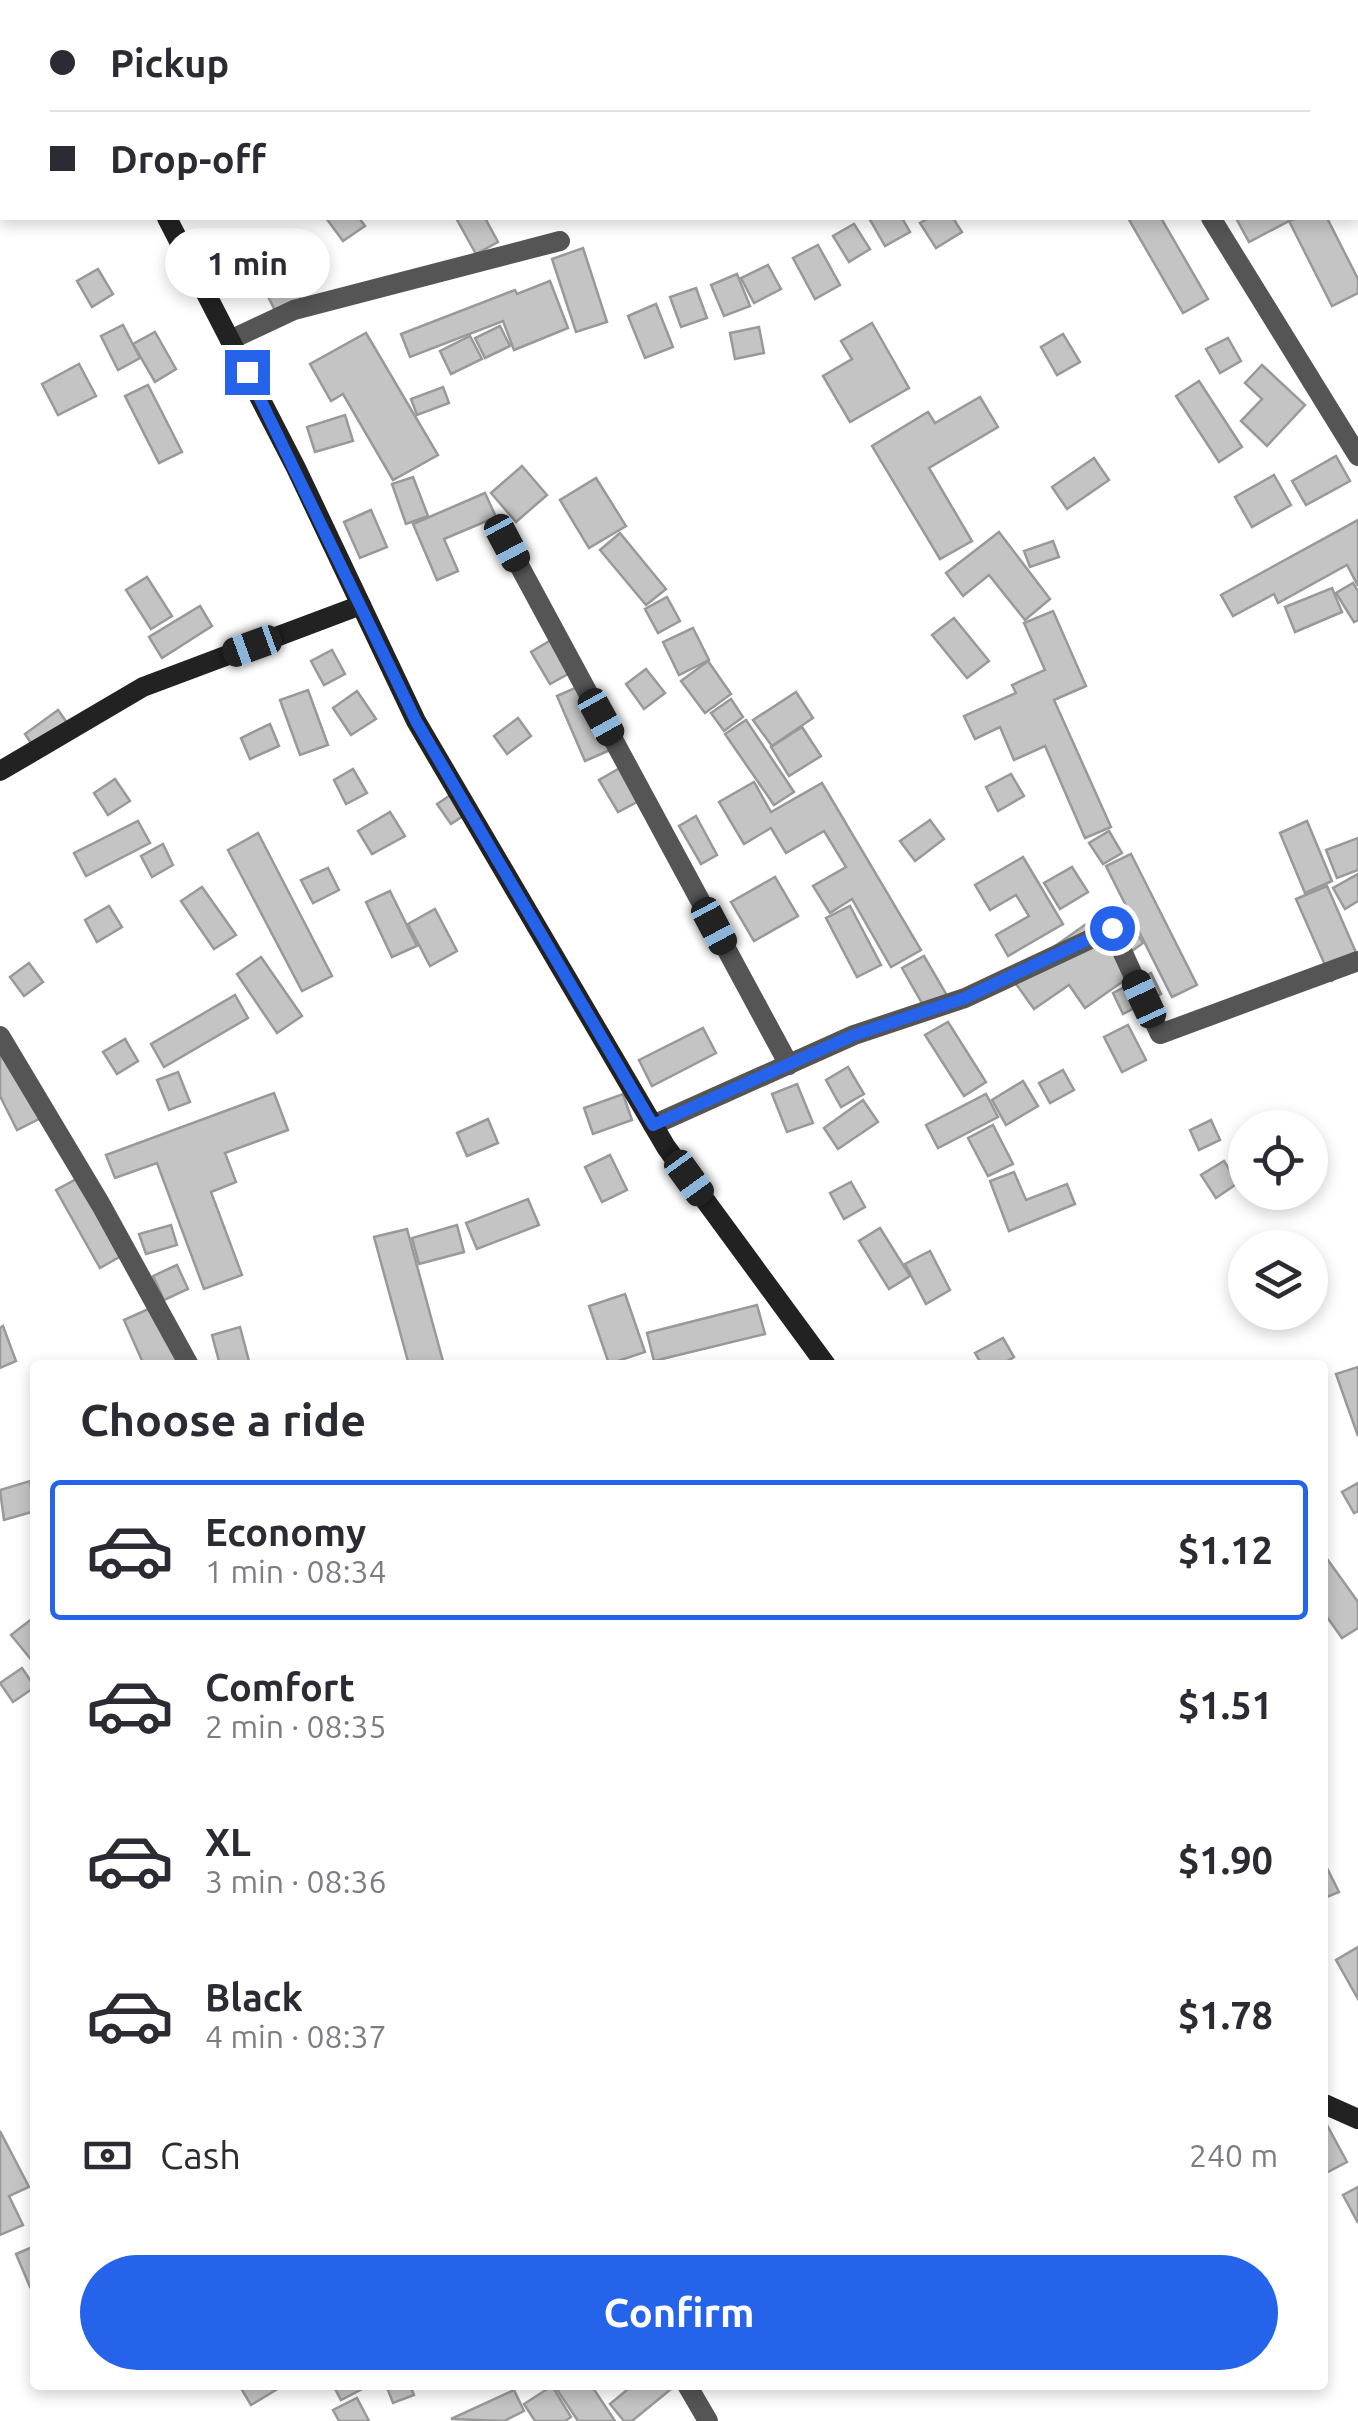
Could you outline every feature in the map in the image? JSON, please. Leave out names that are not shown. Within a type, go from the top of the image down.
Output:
[{"type":"street","points":[[168,220],[416,721],[666,1147],[822,1360]]},
{"type":"street","points":[[1212,220],[1358,456]]},
{"type":"street","points":[[230,340],[294,310],[560,241]]},
{"type":"street","points":[[507,543],[789,1065]]},
{"type":"street","points":[[0,771],[143,687],[361,605]]},
{"type":"street","points":[[653,1125],[854,1035],[965,998],[1112,928],[1160,1034],[1358,961]]},
{"type":"street","points":[[0,1036],[101,1205],[186,1360]]},
{"type":"street","points":[[1328,2106],[1358,2119]]},
{"type":"street","points":[[690,2390],[708,2421]]},
{"type":"building","points":[[327,220],[360,220],[365,226],[343,241]]},
{"type":"building","points":[[457,220],[486,220],[498,242],[476,254]]},
{"type":"building","points":[[870,220],[903,220],[910,232],[885,246]]},
{"type":"building","points":[[954,220],[962,232],[936,248],[920,223]]},
{"type":"building","points":[[1129,220],[1162,220],[1208,299],[1183,313]]},
{"type":"building","points":[[1237,220],[1289,221],[1249,242]]},
{"type":"building","points":[[1328,220],[1358,279],[1358,293],[1332,306],[1289,221]]},
{"type":"building","points":[[854,224],[870,249],[849,262],[833,236]]},
{"type":"building","points":[[818,245],[840,285],[815,299],[793,258]]},
{"type":"building","points":[[583,248],[607,322],[576,332],[552,259]]},
{"type":"building","points":[[282,262],[306,309],[281,322],[257,275]]},
{"type":"building","points":[[768,265],[781,289],[754,303],[741,278]]},
{"type":"building","points":[[98,269],[113,294],[92,307],[77,281]]},
{"type":"building","points":[[737,274],[750,306],[724,316],[711,285]]},
{"type":"building","points":[[550,281],[568,328],[514,350],[503,321],[410,357],[401,334],[515,290],[517,294]]},
{"type":"building","points":[[696,288],[707,318],[681,327],[670,297]]},
{"type":"building","points":[[656,304],[673,347],[645,358],[628,316]]},
{"type":"building","points":[[872,323],[909,388],[850,422],[823,376],[852,359],[841,341]]},
{"type":"building","points":[[123,325],[140,358],[118,370],[101,336]]},
{"type":"building","points":[[500,326],[510,346],[485,358],[475,338]]},
{"type":"building","points":[[759,327],[764,353],[735,359],[730,333]]},
{"type":"building","points":[[155,332],[176,369],[155,382],[133,344]]},
{"type":"building","points":[[366,333],[438,455],[393,480],[343,394],[331,401],[310,364]]},
{"type":"building","points":[[1063,334],[1080,362],[1057,375],[1041,347]]},
{"type":"building","points":[[470,336],[482,359],[451,374],[440,351]]},
{"type":"building","points":[[1228,338],[1241,361],[1220,373],[1206,349]]},
{"type":"building","points":[[79,364],[96,396],[58,415],[42,384]]},
{"type":"building","points":[[1262,365],[1305,405],[1267,446],[1241,421],[1262,399],[1245,383]]},
{"type":"building","points":[[1199,381],[1242,447],[1219,462],[1176,396]]},
{"type":"building","points":[[148,385],[182,452],[159,463],[125,396]]},
{"type":"building","points":[[443,387],[449,403],[417,415],[411,399]]},
{"type":"building","points":[[980,397],[998,427],[929,468],[972,541],[940,559],[872,446],[928,412],[935,423]]},
{"type":"building","points":[[345,415],[353,441],[315,452],[307,427]]},
{"type":"building","points":[[1336,456],[1350,481],[1306,505],[1292,481]]},
{"type":"building","points":[[1094,458],[1109,480],[1067,509],[1052,487]]},
{"type":"building","points":[[522,466],[547,495],[516,522],[491,493]]},
{"type":"building","points":[[1274,475],[1291,505],[1252,527],[1235,497]]},
{"type":"building","points":[[413,477],[428,516],[406,524],[392,484]]},
{"type":"building","points":[[596,478],[626,526],[589,548],[560,500]]},
{"type":"building","points":[[485,493],[496,517],[444,539],[458,571],[437,580],[413,524]]},
{"type":"building","points":[[371,510],[387,547],[360,558],[344,522]]},
{"type":"building","points":[[1358,520],[1358,586],[1347,565],[1278,603],[1274,594],[1233,616],[1221,595]]},
{"type":"building","points":[[999,532],[1050,599],[1025,620],[989,575],[963,596],[946,573]]},
{"type":"building","points":[[620,533],[666,589],[646,605],[600,550]]},
{"type":"building","points":[[1053,541],[1059,557],[1030,567],[1024,551]]},
{"type":"building","points":[[147,577],[172,616],[151,629],[126,590]]},
{"type":"building","points":[[1353,583],[1358,591],[1358,620],[1354,622],[1336,593]]},
{"type":"building","points":[[1332,588],[1342,612],[1295,632],[1285,607]]},
{"type":"building","points":[[667,597],[680,621],[658,633],[645,609]]},
{"type":"building","points":[[200,606],[212,626],[162,658],[149,637]]},
{"type":"building","points":[[1053,611],[1086,686],[1054,700],[1111,827],[1085,838],[1045,746],[1014,760],[1000,727],[975,739],[964,716],[1016,693],[1012,685],[1045,670],[1024,623]]},
{"type":"building","points":[[954,618],[989,661],[967,678],[932,635]]},
{"type":"building","points":[[693,628],[709,660],[679,675],[663,642]]},
{"type":"building","points":[[558,636],[577,669],[550,684],[531,652]]},
{"type":"building","points":[[332,650],[345,674],[324,685],[311,661]]},
{"type":"building","points":[[708,661],[731,694],[705,713],[681,681]]},
{"type":"building","points":[[646,669],[665,693],[644,709],[626,684]]},
{"type":"building","points":[[582,685],[610,750],[585,761],[557,696]]},
{"type":"building","points":[[308,690],[328,745],[300,755],[280,700]]},
{"type":"building","points":[[357,691],[376,719],[351,735],[333,708]]},
{"type":"building","points":[[796,692],[813,718],[772,746],[753,720]]},
{"type":"building","points":[[731,699],[743,717],[724,731],[711,713]]},
{"type":"building","points":[[58,710],[73,731],[39,755],[25,734]]},
{"type":"building","points":[[518,718],[531,736],[507,754],[494,736]]},
{"type":"building","points":[[746,720],[794,792],[774,805],[725,734]]},
{"type":"building","points":[[270,724],[279,746],[250,759],[241,738]]},
{"type":"building","points":[[802,727],[821,756],[789,776],[771,747]]},
{"type":"building","points":[[620,768],[639,801],[618,812],[599,780]]},
{"type":"building","points":[[353,769],[367,793],[346,804],[334,780]]},
{"type":"building","points":[[1011,774],[1024,796],[998,811],[986,787]]},
{"type":"building","points":[[115,779],[130,801],[108,815],[94,793]]},
{"type":"building","points":[[754,782],[771,812],[822,783],[921,950],[891,967],[852,899],[830,913],[813,886],[846,867],[824,831],[786,853],[771,828],[744,844],[719,802]]},
{"type":"building","points":[[455,792],[469,812],[451,824],[437,804]]},
{"type":"building","points":[[390,812],[405,836],[372,854],[358,831]]},
{"type":"building","points":[[696,816],[717,855],[701,864],[679,826]]},
{"type":"building","points":[[930,820],[944,839],[915,861],[900,841]]},
{"type":"building","points":[[138,821],[150,843],[86,876],[74,853]]},
{"type":"building","points":[[1307,821],[1332,881],[1305,893],[1280,833]]},
{"type":"building","points":[[1109,831],[1122,853],[1103,864],[1089,843]]},
{"type":"building","points":[[258,833],[332,976],[302,991],[228,850]]},
{"type":"building","points":[[1358,838],[1358,870],[1337,878],[1326,850]]},
{"type":"building","points":[[163,844],[173,865],[152,877],[141,856]]},
{"type":"building","points":[[1131,854],[1197,985],[1172,997],[1106,866]]},
{"type":"building","points":[[1023,857],[1063,924],[1008,956],[996,935],[1029,916],[1016,895],[990,910],[975,885]]},
{"type":"building","points":[[1072,867],[1088,892],[1060,909],[1044,883]]},
{"type":"building","points":[[328,868],[339,890],[313,903],[301,880]]},
{"type":"building","points":[[1358,874],[1358,901],[1345,909],[1333,888]]},
{"type":"building","points":[[775,877],[798,916],[754,941],[731,902]]},
{"type":"building","points":[[1327,886],[1358,957],[1332,981],[1296,899]]},
{"type":"building","points":[[202,887],[236,935],[214,949],[181,901]]},
{"type":"building","points":[[390,891],[417,946],[392,957],[366,902]]},
{"type":"building","points":[[109,906],[122,927],[97,942],[85,920]]},
{"type":"building","points":[[850,906],[881,965],[857,977],[826,918]]},
{"type":"building","points":[[435,909],[457,951],[430,966],[408,924]]},
{"type":"building","points":[[1128,921],[1143,943],[1121,959],[1132,975],[1085,1008],[1069,985],[1034,1009],[1011,977],[1089,922],[1101,940]]},
{"type":"building","points":[[924,956],[949,999],[927,1012],[902,968]]},
{"type":"building","points":[[261,957],[302,1016],[277,1033],[237,974]]},
{"type":"building","points":[[29,963],[43,982],[24,996],[10,977]]},
{"type":"building","points":[[1151,973],[1161,994],[1123,1014],[1113,993]]},
{"type":"building","points":[[235,995],[248,1018],[164,1067],[151,1044]]},
{"type":"building","points":[[948,1022],[986,1082],[964,1096],[925,1035]]},
{"type":"building","points":[[1128,1025],[1146,1060],[1122,1072],[1104,1037]]},
{"type":"building","points":[[703,1028],[716,1053],[652,1086],[639,1060]]},
{"type":"building","points":[[0,1033],[43,1117],[17,1130],[0,1096]]},
{"type":"building","points":[[125,1039],[138,1061],[117,1074],[103,1052]]},
{"type":"building","points":[[848,1067],[864,1094],[841,1107],[826,1080]]},
{"type":"building","points":[[1063,1070],[1074,1090],[1050,1103],[1039,1083]]},
{"type":"building","points":[[178,1072],[190,1102],[169,1110],[157,1080]]},
{"type":"building","points":[[1023,1081],[1038,1106],[1006,1125],[992,1100]]},
{"type":"building","points":[[797,1084],[813,1123],[787,1132],[772,1094]]},
{"type":"building","points":[[274,1093],[288,1130],[225,1153],[236,1182],[211,1192],[242,1275],[204,1289],[157,1163],[115,1178],[106,1155]]},
{"type":"building","points":[[623,1094],[632,1120],[593,1134],[584,1108]]},
{"type":"building","points":[[986,1094],[998,1117],[938,1148],[926,1125]]},
{"type":"building","points":[[863,1100],[878,1122],[838,1149],[824,1128]]},
{"type":"building","points":[[488,1119],[498,1143],[467,1156],[457,1133]]},
{"type":"building","points":[[1211,1120],[1220,1140],[1199,1150],[1190,1130]]},
{"type":"building","points":[[993,1125],[1013,1164],[988,1176],[968,1138]]},
{"type":"building","points":[[610,1155],[627,1190],[602,1202],[585,1167]]},
{"type":"building","points":[[1224,1161],[1228,1167],[1228,1190],[1216,1198],[1201,1175]]},
{"type":"building","points":[[1014,1172],[1026,1200],[1067,1184],[1075,1204],[1009,1231],[990,1181]]},
{"type":"building","points":[[84,1175],[128,1252],[100,1268],[56,1190]]},
{"type":"building","points":[[851,1182],[865,1207],[844,1219],[830,1193]]},
{"type":"building","points":[[528,1199],[539,1225],[477,1249],[466,1223]]},
{"type":"building","points":[[171,1225],[177,1245],[146,1254],[139,1234]]},
{"type":"building","points":[[457,1225],[464,1252],[419,1264],[412,1238]]},
{"type":"building","points":[[880,1228],[910,1276],[889,1289],[859,1241]]},
{"type":"building","points":[[407,1229],[443,1360],[408,1360],[374,1237]]},
{"type":"building","points":[[930,1251],[950,1290],[926,1304],[905,1264]]},
{"type":"building","points":[[177,1265],[188,1289],[164,1300],[153,1276]]},
{"type":"building","points":[[625,1294],[645,1352],[608,1360],[589,1306]]},
{"type":"building","points":[[757,1305],[765,1334],[654,1360],[647,1333]]},
{"type":"building","points":[[153,1307],[178,1360],[142,1360],[124,1320]]},
{"type":"building","points":[[3,1326],[16,1361],[0,1368],[0,1328]]},
{"type":"building","points":[[240,1327],[249,1360],[219,1360],[212,1335]]},
{"type":"building","points":[[1003,1338],[1014,1357],[979,1360],[975,1353]]},
{"type":"building","points":[[1358,1367],[1358,1436],[1336,1374]]},
{"type":"building","points":[[30,1481],[30,1512],[4,1520],[0,1490]]},
{"type":"building","points":[[1358,1483],[1358,1511],[1354,1513],[1342,1492]]},
{"type":"building","points":[[1328,1560],[1358,1602],[1358,1628],[1342,1638],[1328,1618]]},
{"type":"building","points":[[30,1620],[30,1658],[11,1635]]},
{"type":"building","points":[[22,1668],[30,1680],[30,1690],[13,1702],[0,1683]]},
{"type":"building","points":[[1328,1870],[1339,1892],[1328,1897]]},
{"type":"building","points":[[1358,1947],[1358,1999],[1336,1960]]},
{"type":"building","points":[[1328,2127],[1347,2162],[1328,2172]]},
{"type":"building","points":[[0,2131],[29,2187],[9,2196],[23,2225],[0,2235]]},
{"type":"building","points":[[1358,2187],[1358,2223],[1343,2195]]},
{"type":"building","points":[[30,2248],[30,2287],[16,2254]]},
{"type":"building","points":[[242,2390],[276,2390],[251,2405]]},
{"type":"building","points":[[336,2390],[360,2390],[341,2400]]},
{"type":"building","points":[[388,2390],[412,2390],[414,2395],[393,2403]]},
{"type":"building","points":[[514,2390],[524,2411],[504,2421],[451,2419]]},
{"type":"building","points":[[546,2390],[554,2390],[571,2417],[565,2421],[535,2421],[524,2404]]},
{"type":"building","points":[[557,2390],[594,2390],[615,2421],[578,2421]]},
{"type":"building","points":[[627,2390],[670,2390],[632,2421],[624,2421],[610,2404]]},
{"type":"building","points":[[357,2398],[369,2421],[339,2421],[333,2410]]},
{"type":"route","points":[[247,372],[416,721],[653,1125],[854,1035],[965,998],[1112,928]]}]
